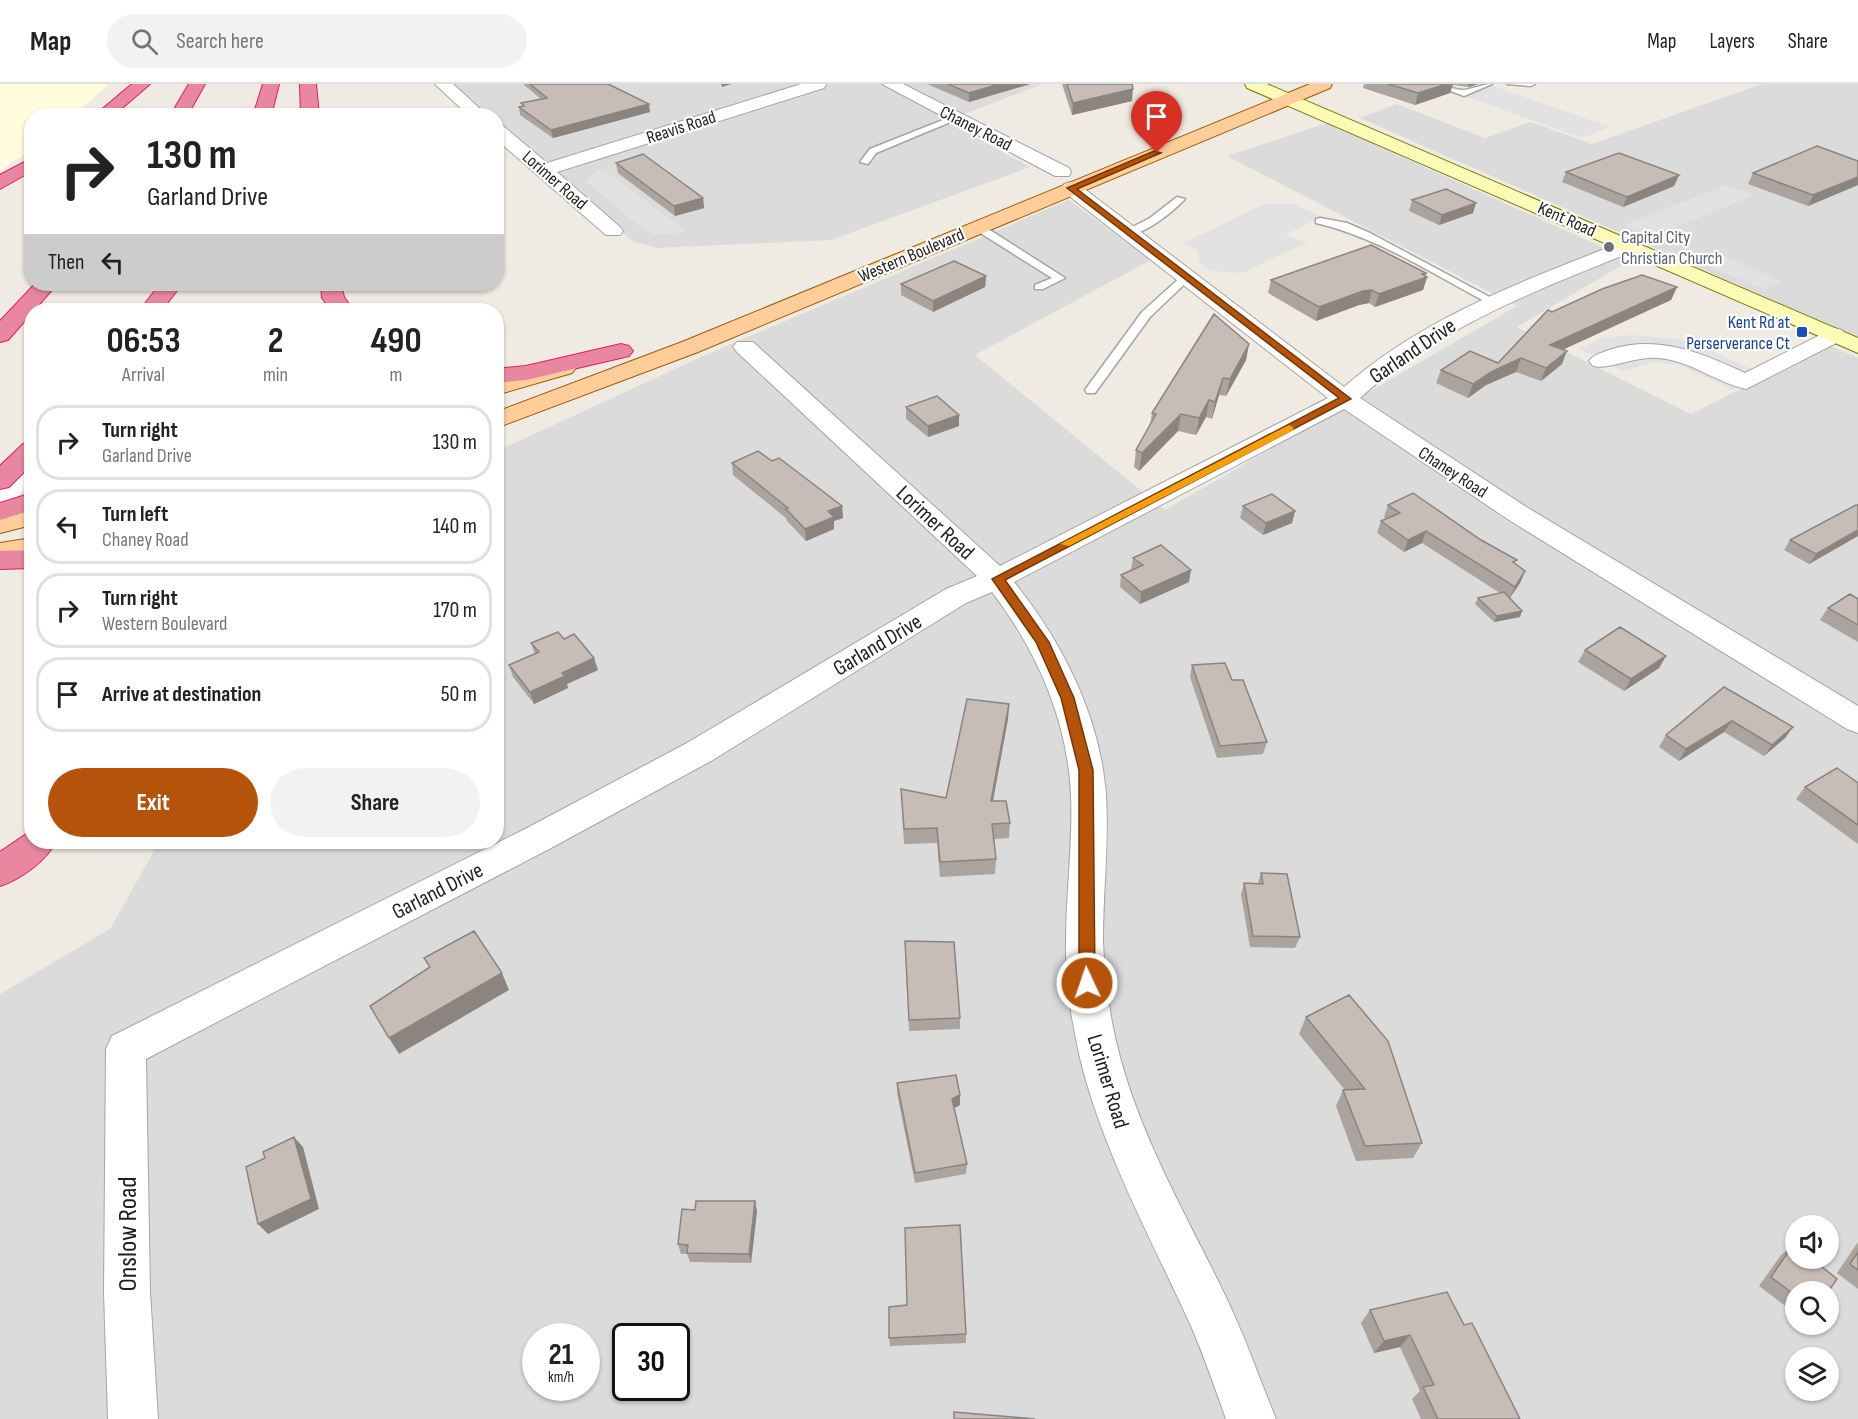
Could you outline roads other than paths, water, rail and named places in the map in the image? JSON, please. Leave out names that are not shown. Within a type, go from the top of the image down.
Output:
[{"type":"highway","points":[[112,108],[142,84]]},
{"type":"highway","points":[[183,108],[197,84]]},
{"type":"highway","points":[[264,108],[271,84]]},
{"type":"highway","points":[[308,84],[310,108]]},
{"type":"highway","points":[[0,183],[24,168]]},
{"type":"highway","points":[[29,303],[40,291]]},
{"type":"highway","points":[[156,303],[166,291]]},
{"type":"highway","points":[[0,335],[24,308]]},
{"type":"highway","points":[[504,375],[526,373],[621,351]]},
{"type":"highway","points":[[2,479],[24,456]]},
{"type":"highway","points":[[0,512],[24,504]]},
{"type":"highway","points":[[0,560],[24,559]]},
{"type":"highway","points":[[0,872],[29,849]]},
{"type":"main road","name":"Western Boulevard","points":[[897,239],[1071,175],[1266,91],[1324,84]]},
{"type":"main road","name":"Western Boulevard","points":[[504,418],[690,347],[978,227],[1071,175]]},
{"type":"main road","points":[[504,386],[621,351],[643,342]]},
{"type":"main road","points":[[0,525],[24,519]]},
{"type":"main road","points":[[0,552],[24,548]]},
{"type":"street","points":[[443,84],[471,108]]},
{"type":"street","name":"Reavis Road","points":[[545,170],[818,84]]},
{"type":"street","name":"Chaney Road","points":[[890,84],[1071,175],[1129,233],[1346,399],[1532,523],[1858,721]]},
{"type":"street","name":"Kent Road","points":[[1266,91],[1858,346]]},
{"type":"street","name":"Lorimer Road","points":[[504,136],[613,231]]},
{"type":"street","name":"Garland Drive","points":[[126,1049],[539,838],[699,752],[956,596],[998,579],[1346,399],[1366,378],[1403,351],[1492,301],[1629,246]]},
{"type":"street","points":[[1601,361],[1624,351],[1652,350],[1684,354],[1746,382],[1834,335]]},
{"type":"street","name":"Lorimer Road","points":[[745,347],[998,579],[1022,610],[1042,642],[1068,698],[1086,770],[1088,837],[1085,965],[1090,1018],[1104,1071],[1126,1136],[1222,1342],[1251,1419]]},
{"type":"street","name":"Onslow Road","points":[[126,1049],[127,1292],[133,1419]]},
{"type":"lane","points":[[1436,84],[1464,93],[1488,84]]},
{"type":"lane","points":[[1511,84],[1530,84]]},
{"type":"lane","points":[[865,162],[873,151],[956,118]]},
{"type":"lane","points":[[1129,233],[1154,220],[1180,199]]},
{"type":"lane","points":[[1320,221],[1343,225],[1366,235],[1492,301]]},
{"type":"lane","points":[[978,227],[1060,278],[1039,287]]},
{"type":"lane","points":[[1091,390],[1167,290],[1187,277]]},
{"type":"place","name":"Capital City Christian Church","points":[[1609,247]]},
{"type":"place","name":"Kent Rd at Perserverance Ct","points":[[1802,332]]}]
